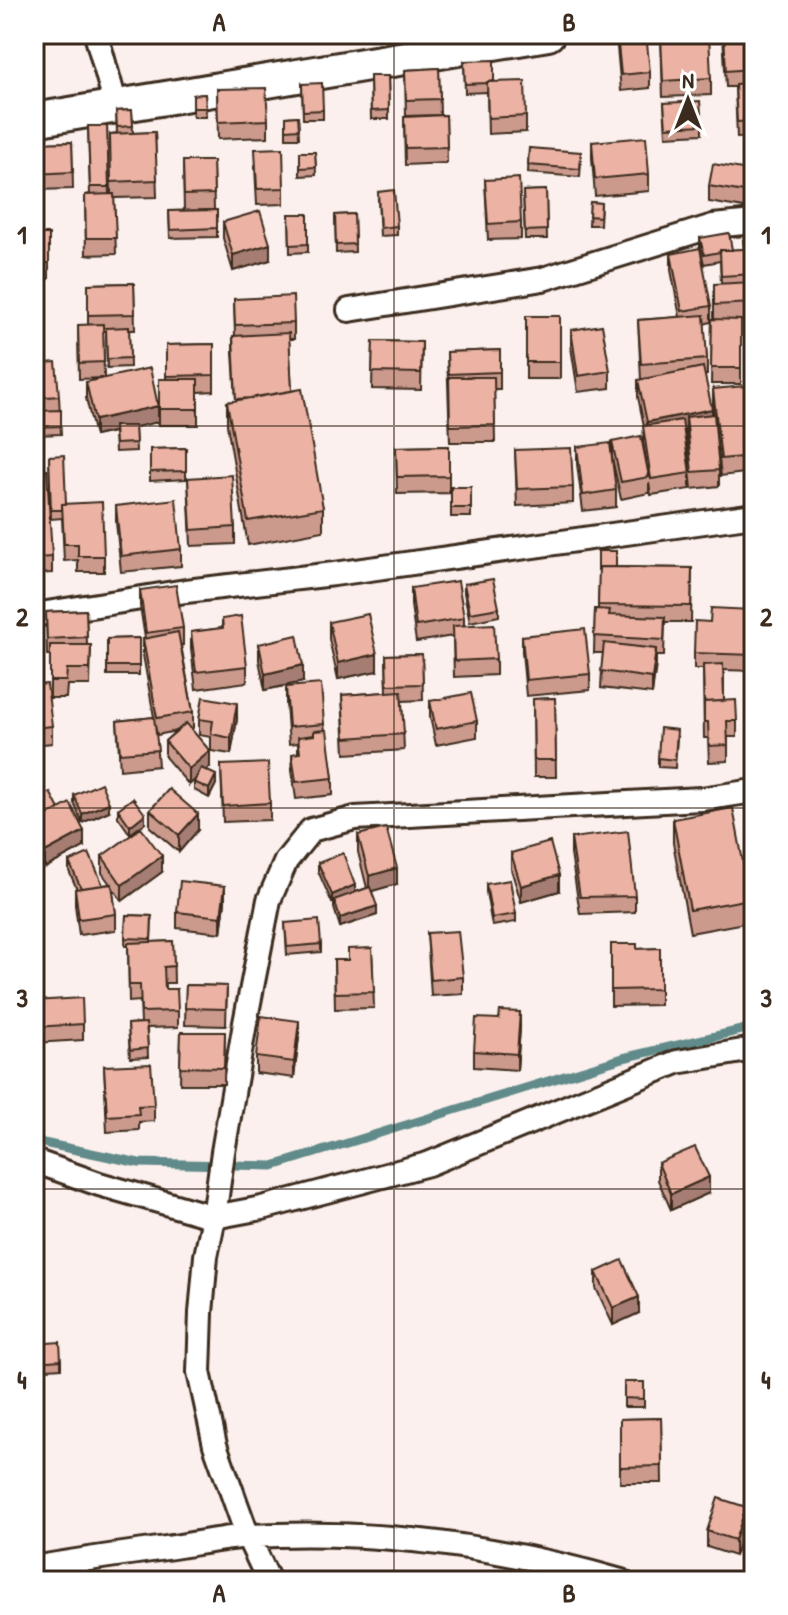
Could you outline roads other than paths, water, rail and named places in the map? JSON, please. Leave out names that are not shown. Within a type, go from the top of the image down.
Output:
[{"type":"street","points":[[96,34],[116,106]]},
{"type":"street","points":[[34,120],[548,34]]},
{"type":"street","points":[[349,310],[543,279],[713,226],[754,222]]},
{"type":"street","points":[[34,615],[186,591],[334,574],[754,515]]},
{"type":"street","points":[[269,1581],[248,1537],[215,1445],[199,1372],[206,1256],[223,1152],[269,900],[286,861],[311,830],[355,818],[701,799],[754,791]]},
{"type":"street","points":[[34,1161],[99,1184],[214,1217],[262,1208],[428,1164],[677,1062],[754,1049]]},
{"type":"street","points":[[34,1568],[248,1537],[324,1535],[416,1539],[494,1550],[621,1581]]},
{"type":"waterway","points":[[34,1141],[139,1163],[273,1166],[623,1058],[754,1027]]}]
